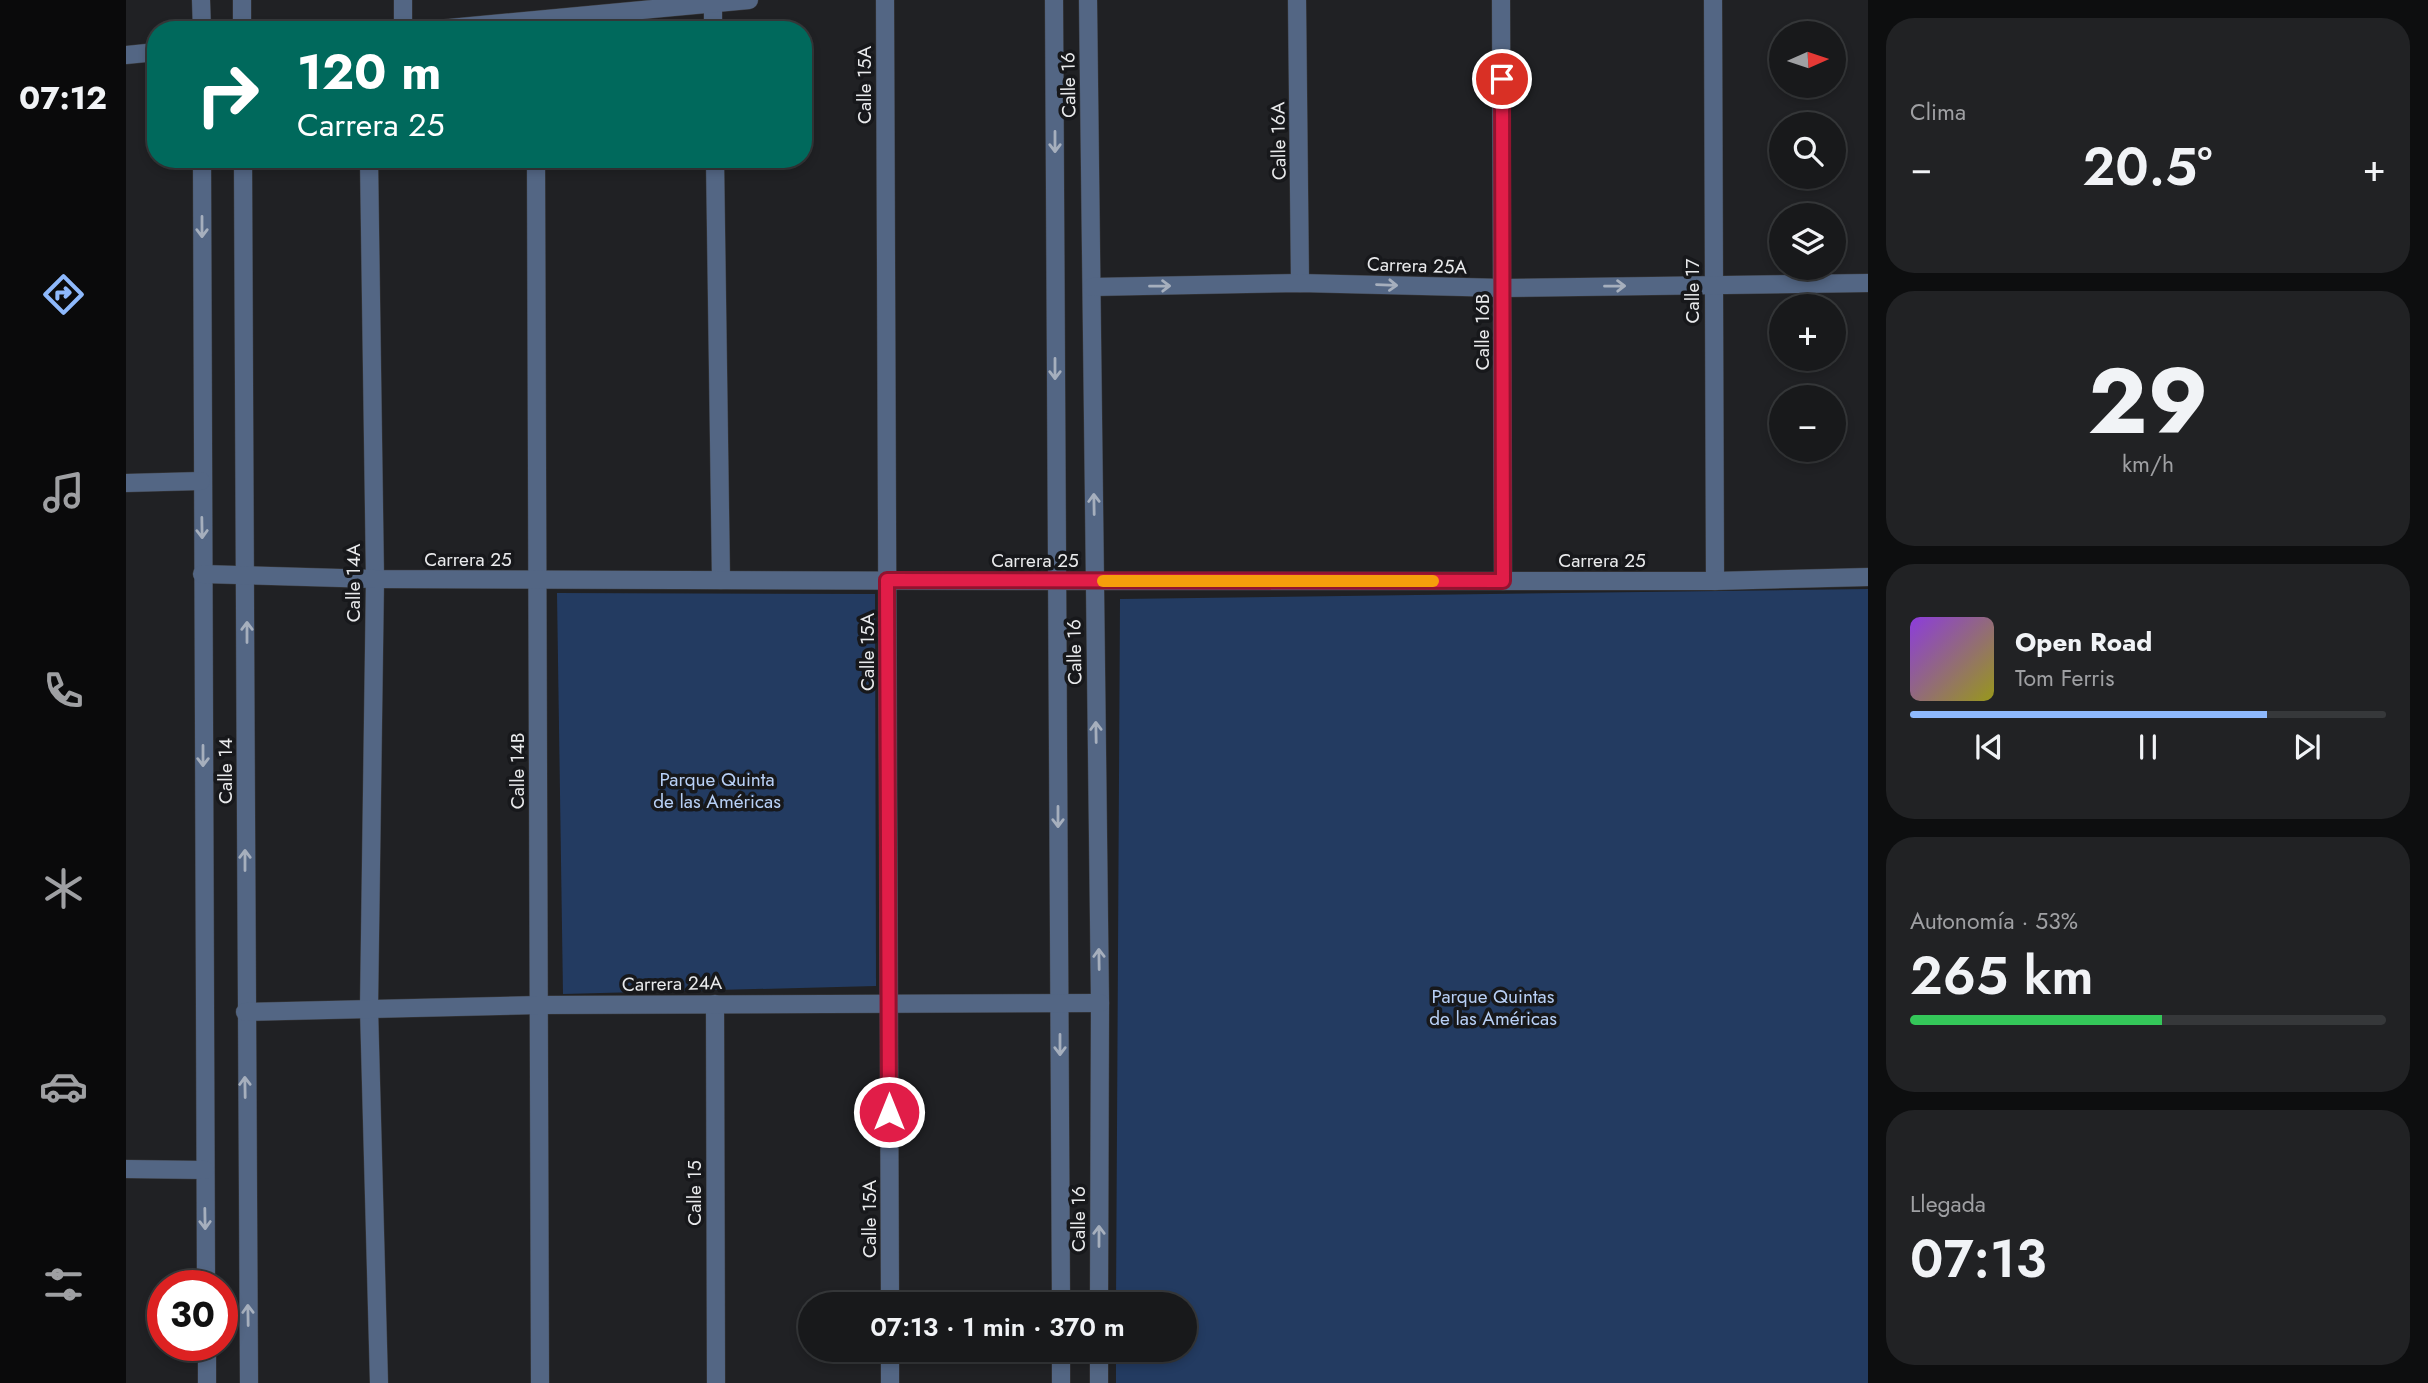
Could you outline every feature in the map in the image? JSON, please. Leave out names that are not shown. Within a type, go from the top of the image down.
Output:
[{"type":"street","points":[[201,0],[202,21]]},
{"type":"street","points":[[242,0],[242,21]]},
{"type":"street","points":[[403,0],[403,21]]},
{"type":"street","points":[[542,21],[564,8],[713,4],[749,0]]},
{"type":"street","name":"Calle 15A","points":[[885,0],[890,1292]]},
{"type":"street","name":"Calle 16","points":[[1054,0],[1061,1292]]},
{"type":"street","name":"Calle 16","points":[[1088,0],[1100,1003],[1099,1292]]},
{"type":"street","name":"Calle 16A","points":[[1297,0],[1300,282]]},
{"type":"street","name":"Calle 16B","points":[[1501,0],[1503,581]]},
{"type":"street","name":"Calle 17","points":[[1713,0],[1715,581]]},
{"type":"street","points":[[713,4],[713,21]]},
{"type":"street","points":[[126,55],[147,53]]},
{"type":"street","name":"Calle 14","points":[[202,168],[206,1270]]},
{"type":"street","name":"Calle 14","points":[[243,168],[247,578],[244,1012],[249,1383]]},
{"type":"street","name":"Calle 14A","points":[[369,168],[375,579],[369,1008],[379,1383]]},
{"type":"street","name":"Calle 14B","points":[[536,168],[540,1383]]},
{"type":"street","points":[[715,168],[721,580]]},
{"type":"street","name":"Carrera 25A","points":[[1092,287],[1300,282],[1503,288],[1868,283]]},
{"type":"street","points":[[126,483],[201,481]]},
{"type":"street","name":"Carrera 25","points":[[202,574],[247,578],[1056,581],[1715,581],[1868,576]]},
{"type":"street","name":"Carrera 24A","points":[[244,1012],[539,1005],[1100,1003]]},
{"type":"street","name":"Calle 15","points":[[715,1004],[716,1383]]},
{"type":"street","points":[[126,1169],[205,1170]]},
{"type":"street","points":[[207,1361],[207,1383]]},
{"type":"street","points":[[890,1362],[890,1383]]},
{"type":"street","points":[[1061,1362],[1061,1383]]},
{"type":"street","points":[[1099,1362],[1099,1383]]},
{"type":"green space","name":"Parque Quintas de las Américas","points":[[1868,589],[1868,1383],[1116,1383],[1116,1362],[1197,1362],[1197,1292],[1116,1292],[1120,599]]},
{"type":"green space","name":"Parque Quinta de las Américas","points":[[557,593],[875,594],[876,986],[563,994]]},
{"type":"slow traffic","points":[[1103,581],[1433,581]]},
{"type":"route","points":[[889,1112],[887,580],[1503,581],[1502,79]]}]
